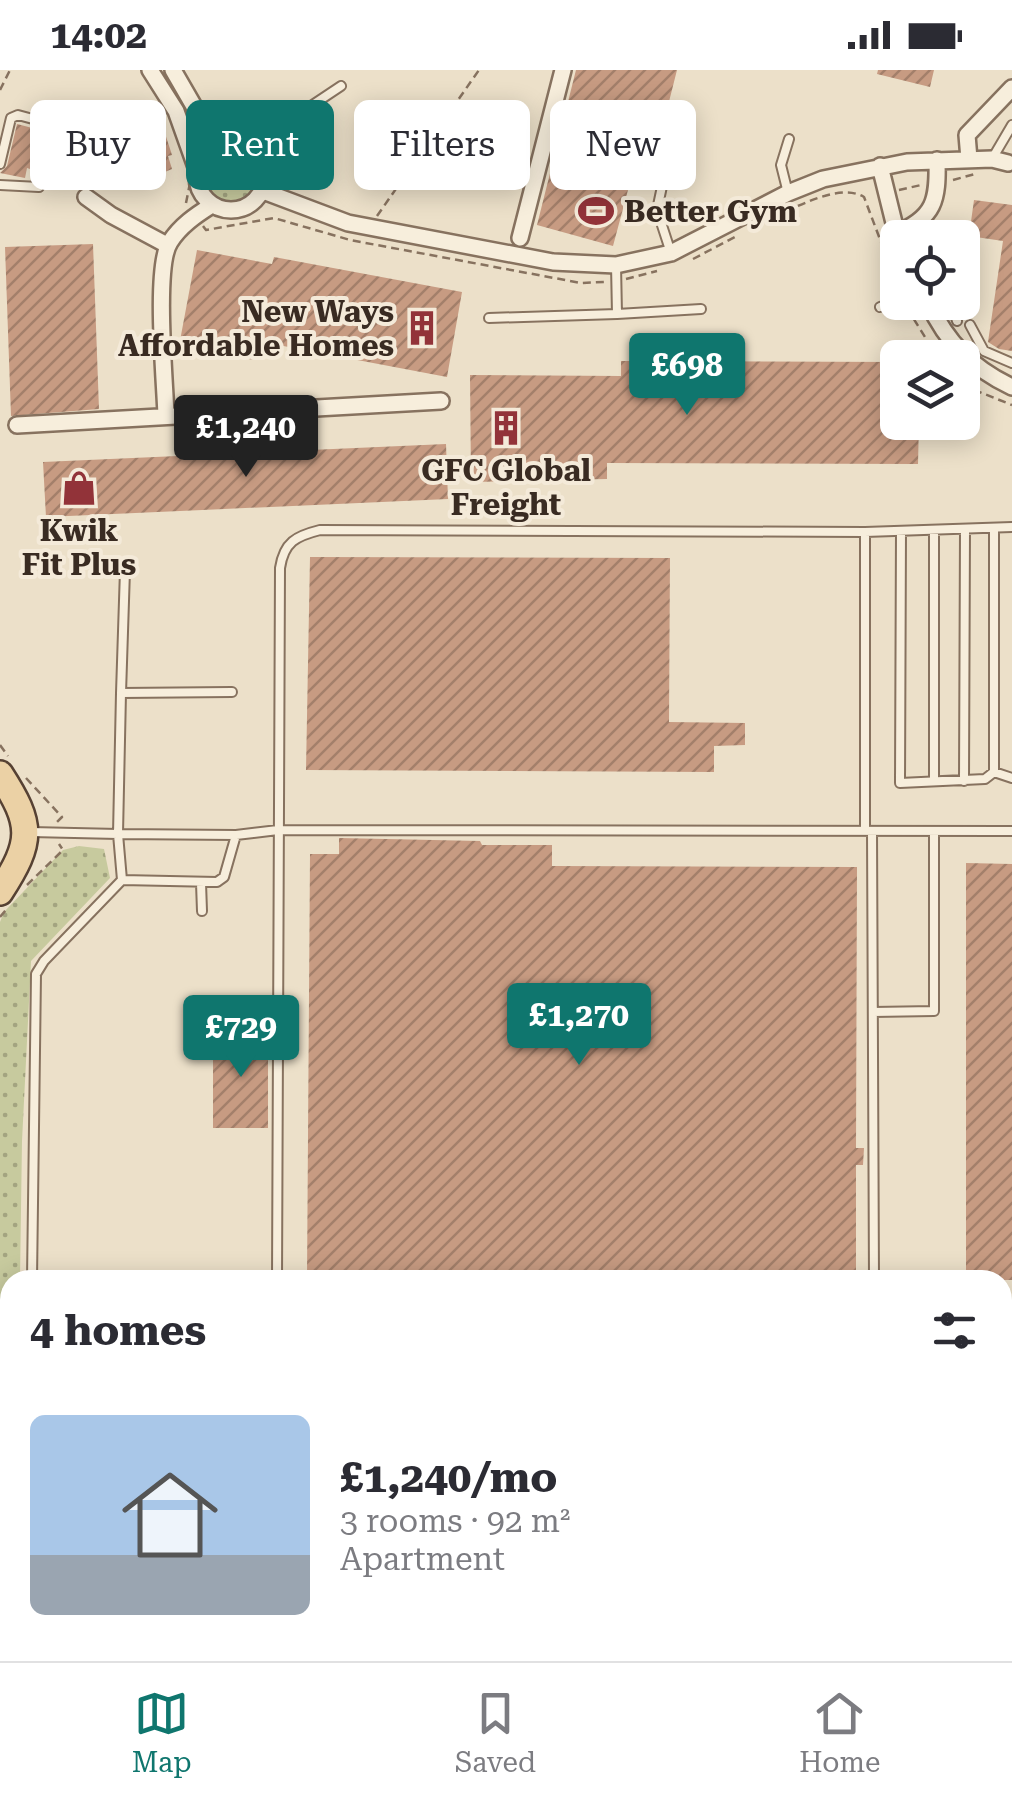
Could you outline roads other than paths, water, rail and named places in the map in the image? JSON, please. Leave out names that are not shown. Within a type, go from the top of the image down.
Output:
[{"type":"main road","points":[[4,782],[20,804],[26,832],[25,848],[4,884]]},
{"type":"street","points":[[150,70],[176,111],[186,148]]},
{"type":"street","points":[[174,70],[191,100]]},
{"type":"street","points":[[520,238],[563,70]]},
{"type":"street","points":[[969,159],[968,135],[1012,88]]},
{"type":"street","points":[[201,190],[212,205],[234,211],[246,208],[262,191],[348,223],[616,273],[675,261],[788,193],[824,179],[880,166],[937,160],[1004,162]]},
{"type":"street","points":[[919,220],[933,205],[938,190],[937,160]]},
{"type":"street","points":[[880,166],[892,220]]},
{"type":"street","points":[[86,198],[167,244]]},
{"type":"street","points":[[166,416],[162,274],[167,244],[212,205]]},
{"type":"street","points":[[980,372],[1012,387]]},
{"type":"street","points":[[17,425],[441,401]]},
{"type":"lane","points":[[319,100],[340,86]]},
{"type":"lane","points":[[0,164],[11,118],[18,115],[30,118]]},
{"type":"lane","points":[[1004,162],[1012,125]]},
{"type":"lane","points":[[788,193],[781,164],[789,139]]},
{"type":"lane","points":[[0,184],[30,186]]},
{"type":"lane","points":[[661,190],[657,210],[675,261]]},
{"type":"lane","points":[[616,273],[618,314]]},
{"type":"lane","points":[[489,318],[701,309]]},
{"type":"lane","points":[[970,325],[984,351],[1012,362]]},
{"type":"lane","points":[[901,531],[900,783],[985,780],[994,772],[994,528]]},
{"type":"lane","points":[[276,1270],[280,568],[286,546],[298,536],[320,530],[865,532],[1012,528]]},
{"type":"lane","points":[[964,781],[965,529]]},
{"type":"lane","points":[[934,531],[934,782]]},
{"type":"lane","points":[[865,532],[874,1270]]},
{"type":"lane","points":[[122,880],[118,834],[125,570]]},
{"type":"lane","points":[[120,693],[232,692]]},
{"type":"lane","points":[[994,772],[1012,778]]},
{"type":"lane","points":[[26,832],[236,835],[278,830],[1012,831]]},
{"type":"lane","points":[[873,1012],[934,1012],[934,831]]},
{"type":"lane","points":[[32,1270],[36,974],[122,880],[217,882],[224,877],[236,835]]},
{"type":"lane","points":[[202,882],[202,911]]},
{"type":"place","name":"Better Gym","points":[[596,211]]},
{"type":"place","name":"New Ways Affordable Homes","points":[[422,328]]},
{"type":"place","name":"GFC Global Freight","points":[[506,428]]},
{"type":"place","name":"Kwik Fit Plus","points":[[79,488]]}]
